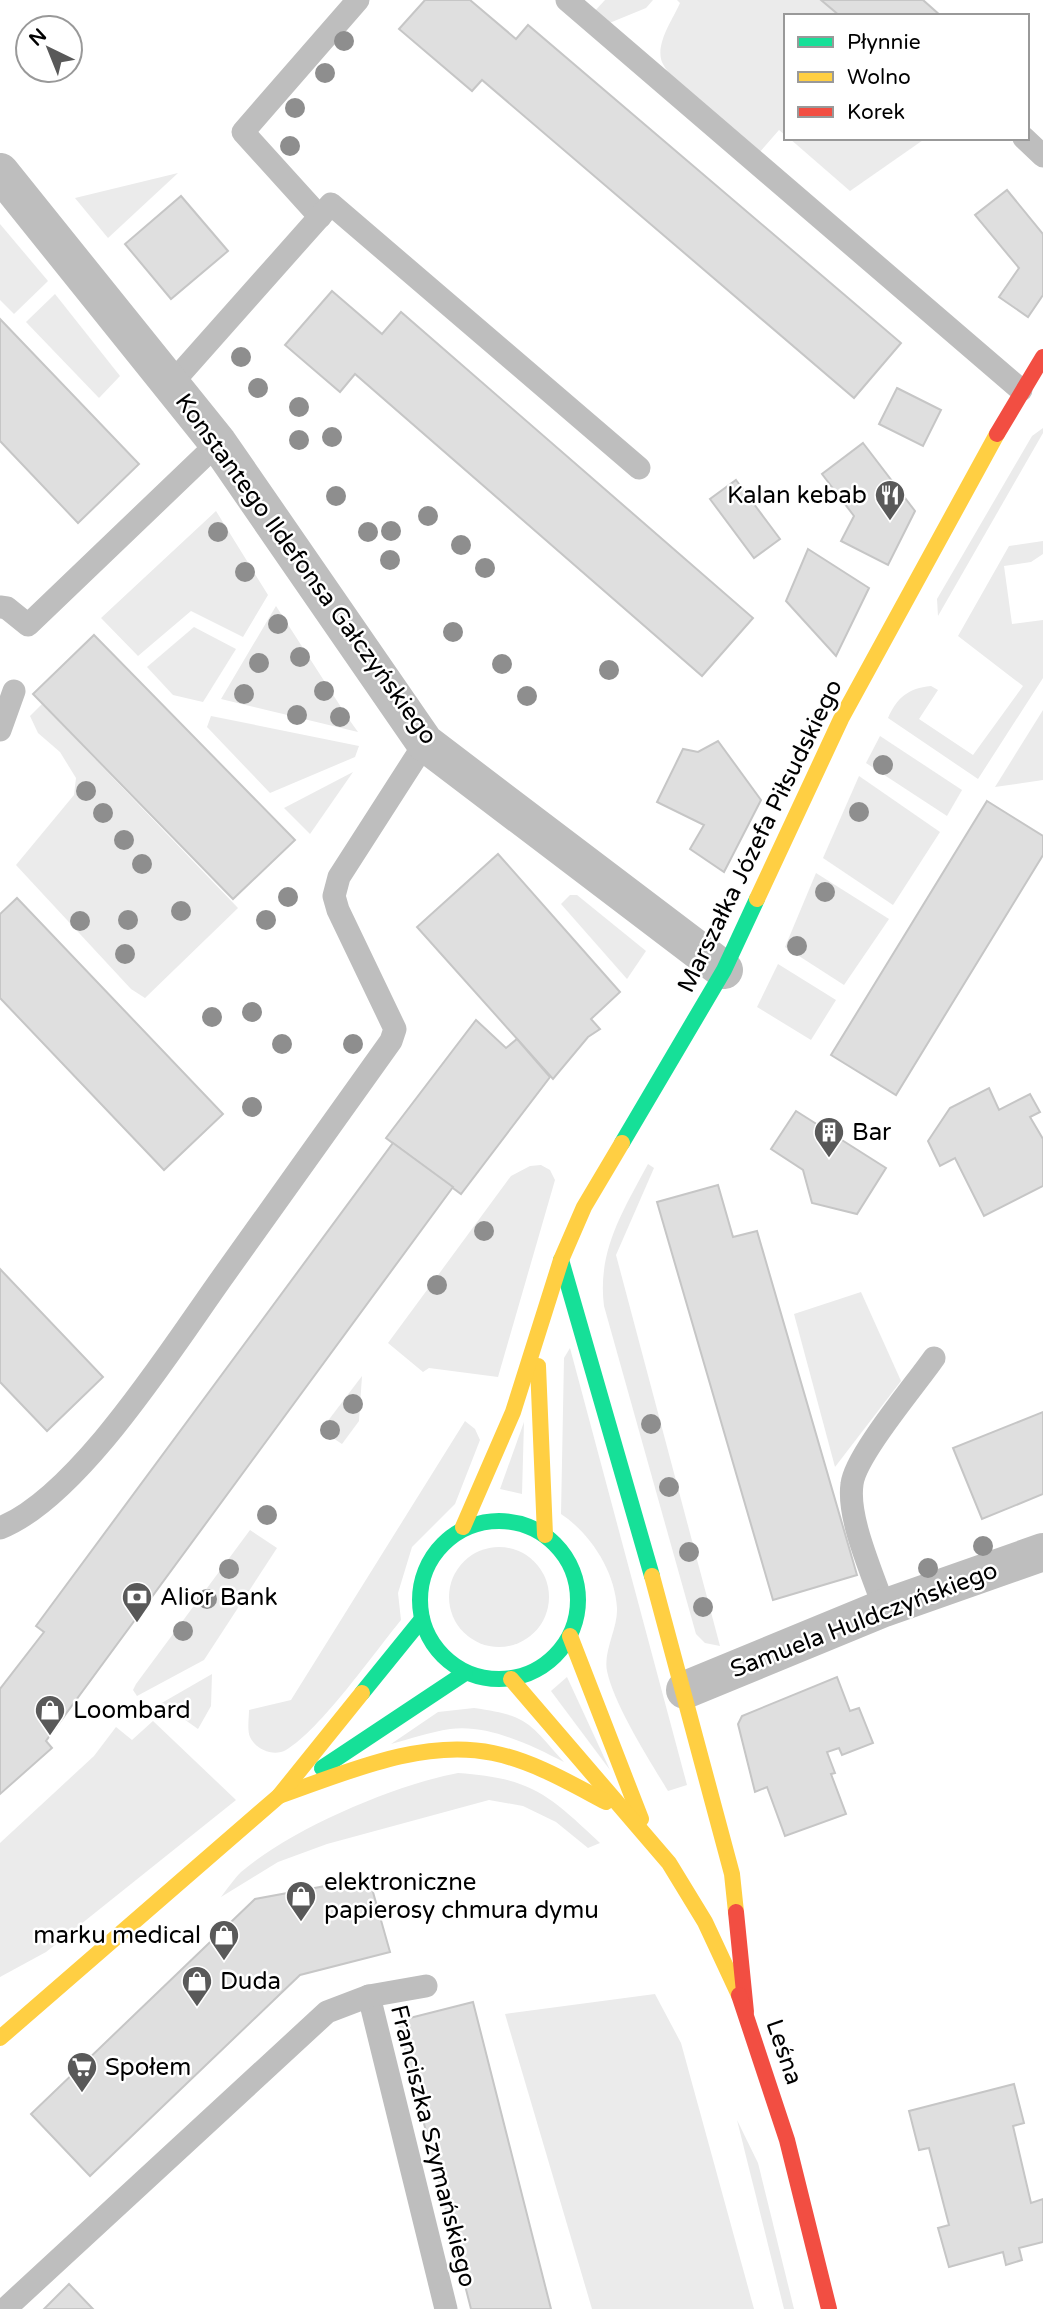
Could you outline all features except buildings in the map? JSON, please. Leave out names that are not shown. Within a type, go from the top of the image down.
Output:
[{"type":"street","name":"Konstantego Ildefonsa Gałczyńskiego","points":[[0,172],[218,443],[425,743],[724,970]]},
{"type":"street","name":"Marszałka Józefa Piłsudskiego","points":[[537,1342],[561,1260],[584,1207],[724,970],[841,719],[1021,390],[1043,357]]},
{"type":"street","points":[[561,1260],[685,1690],[732,1874],[746,2012]]},
{"type":"street","points":[[463,1527],[504,1520],[530,1526],[545,1535],[569,1562],[578,1586],[579,1611],[570,1636],[556,1657],[535,1671],[511,1679],[485,1679],[466,1674],[441,1654],[422,1619],[419,1606],[422,1579],[436,1555],[463,1527],[499,1447],[537,1342]]},
{"type":"street","points":[[537,1342],[541,1496],[545,1535]]},
{"type":"street","name":"Samuela Huldczyńskiego","points":[[685,1690],[884,1608],[1043,1552]]},
{"type":"street","points":[[279,1797],[422,1619]]},
{"type":"street","name":"Leśna","points":[[570,1636],[618,1754],[645,1831]]},
{"type":"street","points":[[0,2038],[279,1797],[466,1674]]},
{"type":"street","name":"Leśna","points":[[511,1679],[621,1810],[645,1831],[676,1872],[701,1915],[746,2012],[780,2110],[830,2309]]},
{"type":"street","points":[[279,1797],[361,1768],[447,1751],[476,1750],[504,1755],[555,1775],[621,1810]]},
{"type":"lane","points":[[320,217],[243,132],[358,0]]},
{"type":"lane","points":[[567,0],[1021,390]]},
{"type":"lane","points":[[1026,140],[1043,156]]},
{"type":"lane","points":[[172,383],[331,204],[639,468]]},
{"type":"lane","points":[[0,607],[7,608],[28,625],[218,443]]},
{"type":"lane","points":[[0,730],[14,691]]},
{"type":"lane","points":[[0,1528],[30,1513],[122,1418],[391,1041],[395,1029],[338,910],[334,896],[339,877],[425,743]]},
{"type":"lane","points":[[884,1608],[854,1514],[852,1483],[863,1457],[934,1358]]},
{"type":"lane","points":[[5,2309],[327,2012],[369,1996],[426,1986]]},
{"type":"lane","name":"Franciszka Szymańskiego","points":[[369,1996],[446,2309]]},
{"type":"shaded area","points":[[605,0],[653,0],[646,8],[607,24],[593,13]]},
{"type":"shaded area","points":[[677,0],[822,0],[838,14],[784,14],[784,134],[779,130],[759,153],[689,94],[666,69],[661,59],[661,45],[680,3]]},
{"type":"shaded area","points":[[791,140],[923,140],[850,191]]},
{"type":"shaded area","points":[[178,173],[108,238],[75,198]]},
{"type":"shaded area","points":[[0,224],[48,281],[14,314],[0,300]]},
{"type":"shaded area","points":[[55,294],[120,376],[99,398],[26,322]]},
{"type":"shaded area","points":[[1043,428],[1043,433],[938,616],[937,599],[1032,436]]},
{"type":"shaded area","points":[[216,511],[268,595],[243,637],[191,611],[138,656],[101,618]]},
{"type":"shaded area","points":[[1043,541],[1043,554],[1031,562],[1004,566],[1012,624],[1043,620],[1043,678],[978,779],[888,718],[904,695],[931,686],[938,690],[919,719],[973,755],[1023,686],[958,636],[1009,546]]},
{"type":"shaded area","points":[[276,606],[348,718],[358,732],[221,699]]},
{"type":"shaded area","points":[[194,627],[236,649],[203,702],[173,695],[147,667]]},
{"type":"shaded area","points":[[42,704],[238,908],[145,998],[131,989],[16,865],[74,795],[76,778],[60,752],[38,733],[30,716]]},
{"type":"shaded area","points":[[1043,710],[1043,780],[995,787]]},
{"type":"shaded area","points":[[211,716],[359,746],[355,757],[270,793],[207,727]]},
{"type":"shaded area","points":[[880,736],[962,790],[947,816],[866,763]]},
{"type":"shaded area","points":[[353,772],[310,834],[284,808]]},
{"type":"shaded area","points":[[859,776],[940,832],[893,905],[823,858]]},
{"type":"shaded area","points":[[816,873],[889,919],[844,985],[785,947]]},
{"type":"shaded area","points":[[570,895],[577,895],[646,951],[627,979],[561,904]]},
{"type":"shaded area","points":[[778,964],[836,1000],[811,1040],[757,1007]]},
{"type":"shaded area","points":[[648,1164],[654,1168],[616,1255],[720,1646],[705,1643],[696,1634],[604,1306],[604,1267],[608,1249],[621,1215]]},
{"type":"shaded area","points":[[541,1165],[550,1170],[555,1180],[498,1377],[429,1368],[423,1372],[388,1343],[511,1176],[530,1166]]},
{"type":"shaded area","points":[[861,1292],[901,1381],[835,1467],[794,1314]]},
{"type":"shaded area","points":[[570,1348],[687,1785],[668,1791],[625,1716],[607,1671],[607,1656],[617,1608],[606,1567],[591,1542],[561,1514],[564,1358]]},
{"type":"shaded area","points":[[362,1376],[359,1421],[342,1444],[321,1430]]},
{"type":"shaded area","points":[[465,1421],[475,1429],[480,1440],[455,1504],[412,1547],[398,1593],[401,1620],[330,1709],[300,1740],[281,1752],[261,1749],[249,1734],[249,1710],[291,1700]]},
{"type":"shaded area","points":[[524,1422],[522,1494],[500,1489]]},
{"type":"shaded area","points":[[250,1530],[277,1548],[204,1660],[137,1696],[133,1690],[136,1684]]},
{"type":"shaded area","points":[[499,1547],[518,1551],[534,1562],[545,1578],[549,1597],[545,1616],[534,1632],[518,1643],[499,1647],[480,1643],[464,1632],[453,1616],[449,1597],[453,1578],[464,1562],[480,1551]]},
{"type":"shaded area","points":[[212,1674],[211,1706],[198,1729],[174,1712],[153,1708]]},
{"type":"shaded area","points":[[567,1677],[610,1770],[551,1691]]},
{"type":"shaded area","points":[[474,1708],[506,1714],[526,1723],[564,1762],[509,1737],[464,1728],[391,1744],[438,1712]]},
{"type":"shaded area","points":[[153,1721],[236,1800],[46,1952],[0,1977],[0,1843],[94,1756],[116,1727],[132,1740]]},
{"type":"shaded area","points":[[458,1773],[483,1775],[521,1784],[566,1812],[600,1843],[588,1848],[556,1822],[523,1806],[489,1800],[327,1844],[278,1862],[221,1897],[241,1872],[287,1840],[315,1825],[404,1787]]},
{"type":"shaded area","points":[[655,1994],[681,2043],[754,2309],[592,2309],[505,2014]]},
{"type":"shaded area","points":[[737,2120],[758,2163],[794,2309],[784,2309]]},
{"type":"traffic: fast","points":[[622,1143],[724,970],[757,899]]},
{"type":"traffic: fast","points":[[561,1260],[652,1576]]},
{"type":"traffic: fast","points":[[499,1521],[529,1527],[555,1544],[572,1570],[578,1600],[572,1630],[555,1656],[529,1673],[499,1679],[469,1673],[443,1656],[426,1630],[420,1600],[426,1570],[443,1544],[469,1527],[499,1521]]},
{"type":"traffic: fast","points":[[362,1693],[422,1619]]},
{"type":"traffic: fast","points":[[322,1768],[465,1673]]},
{"type":"traffic: slow","points":[[757,899],[841,719],[997,434]]},
{"type":"traffic: slow","points":[[463,1527],[513,1412],[561,1260],[584,1207],[622,1143]]},
{"type":"traffic: slow","points":[[538,1366],[545,1535]]},
{"type":"traffic: slow","points":[[652,1576],[732,1874],[736,1912]]},
{"type":"traffic: slow","points":[[570,1636],[641,1819]]},
{"type":"traffic: slow","points":[[511,1679],[669,1863],[705,1922],[739,1995]]},
{"type":"traffic: slow","points":[[0,2038],[279,1796],[362,1693]]},
{"type":"traffic: slow","points":[[279,1796],[384,1760],[439,1750],[466,1750],[493,1753],[522,1761],[606,1802]]},
{"type":"traffic: jam","points":[[997,434],[1043,357]]},
{"type":"traffic: jam","points":[[736,1912],[746,2012]]},
{"type":"traffic: jam","points":[[739,1995],[787,2140],[829,2309]]},
{"type":"place","name":"Kalan kebab","points":[[890,522]]},
{"type":"place","name":"Bar","points":[[829,1159]]},
{"type":"place","name":"Alior Bank","points":[[137,1624]]},
{"type":"place","name":"Loombard","points":[[50,1737]]},
{"type":"place","name":"elektroniczne papierosy chmura dymu","points":[[301,1923]]},
{"type":"place","name":"marku medical","points":[[224,1962]]},
{"type":"place","name":"Duda","points":[[197,2008]]},
{"type":"place","name":"Społem","points":[[82,2094]]}]
